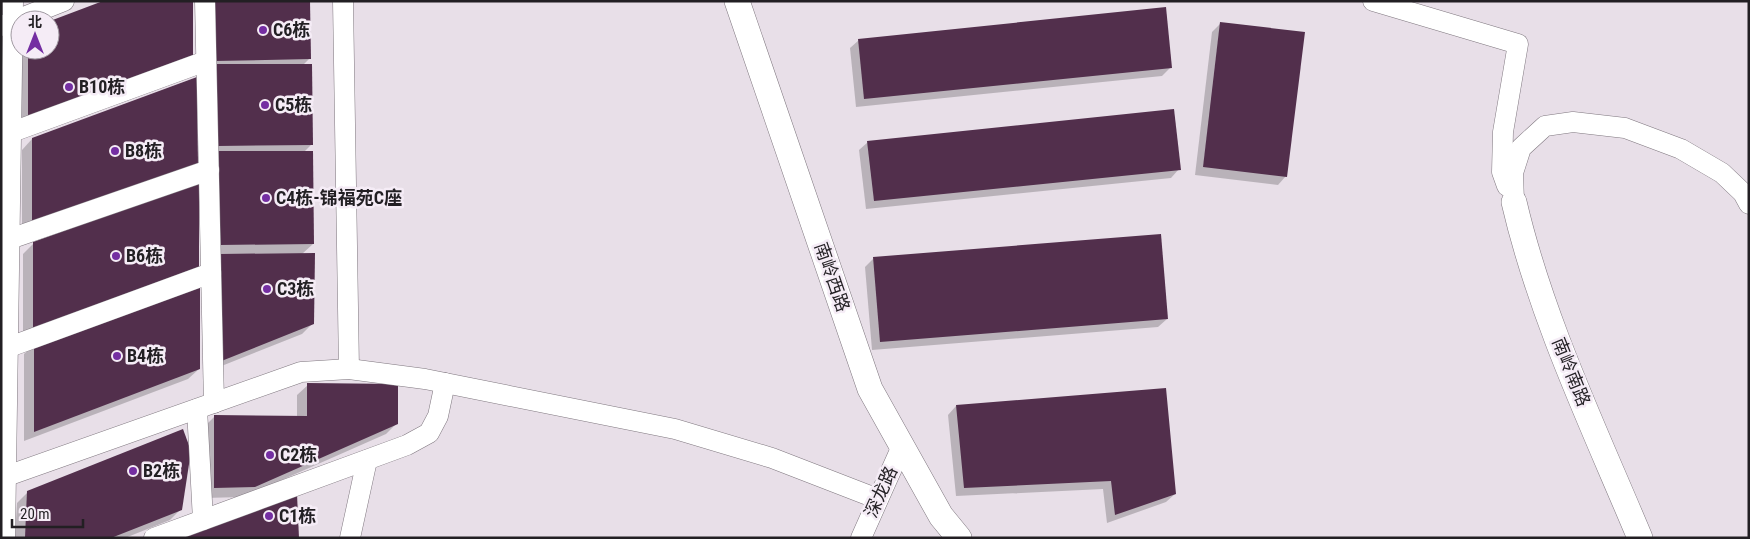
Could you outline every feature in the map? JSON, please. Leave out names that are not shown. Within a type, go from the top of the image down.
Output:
[{"type":"street","points":[[5,538],[7,24],[13,1]]},
{"type":"street","points":[[7,24],[64,1]]},
{"type":"street","points":[[203,520],[205,406],[211,273],[205,1]]},
{"type":"street","points":[[343,1],[349,370]]},
{"type":"street","name":"南岭西路","points":[[737,1],[870,389],[941,516],[959,538]]},
{"type":"street","points":[[1373,1],[1518,44],[1503,142],[1502,172],[1514,202]]},
{"type":"street","points":[[6,134],[206,61]]},
{"type":"street","points":[[1514,202],[1513,173],[1521,148],[1545,126],[1573,122],[1625,128],[1681,149],[1722,173],[1743,193],[1749,204]]},
{"type":"street","points":[[5,240],[209,170]]},
{"type":"street","name":"南岭南路","points":[[1514,202],[1520,231],[1559,344],[1640,538]]},
{"type":"street","points":[[5,349],[211,273]]},
{"type":"street","points":[[4,477],[301,372],[349,370],[445,383],[675,429],[772,458],[878,499]]},
{"type":"street","points":[[154,538],[367,460],[406,445],[429,433],[438,416],[445,383]]},
{"type":"street","name":"深龙路","points":[[861,538],[902,446]]},
{"type":"street","points":[[350,538],[367,460]]},
{"type":"building","name":"B10栋","points":[[103,1],[193,1],[193,56],[28,118],[28,60],[60,60],[60,17]]},
{"type":"building","name":"C6栋","points":[[214,1],[310,1],[311,59],[215,61]]},
{"type":"building","points":[[1166,7],[1172,68],[864,99],[858,39]]},
{"type":"building","points":[[1220,22],[1305,32],[1287,177],[1203,167]]},
{"type":"building","name":"C5栋","points":[[217,64],[312,64],[313,145],[217,146]]},
{"type":"building","name":"B8栋","points":[[197,77],[198,165],[32,227],[32,138]]},
{"type":"building","points":[[1174,109],[1181,170],[874,201],[867,141]]},
{"type":"building","name":"C4栋-锦福苑C座","points":[[218,151],[313,151],[314,244],[219,245]]},
{"type":"building","name":"B6栋","points":[[199,182],[199,269],[33,332],[33,242]]},
{"type":"building","points":[[1161,234],[1168,319],[880,342],[873,257]]},
{"type":"building","name":"C3栋","points":[[315,253],[314,324],[219,362],[220,254]]},
{"type":"building","name":"B4栋","points":[[200,282],[200,369],[34,432],[34,342]]},
{"type":"building","name":"C2栋","points":[[307,383],[398,384],[398,424],[255,487],[214,488],[214,415],[307,416]]},
{"type":"building","points":[[1166,388],[1176,494],[1115,515],[1111,481],[964,488],[956,405]]},
{"type":"building","name":"B2栋","points":[[183,429],[191,451],[182,510],[111,538],[25,538],[27,491]]},
{"type":"building","name":"C1栋","points":[[297,494],[299,538],[183,538]]},
{"type":"place","name":"C6栋","points":[[263,30]]},
{"type":"place","name":"B10栋","points":[[69,87]]},
{"type":"place","name":"C5栋","points":[[265,105]]},
{"type":"place","name":"B8栋","points":[[115,151]]},
{"type":"place","name":"C4栋-锦福苑C座","points":[[266,198]]},
{"type":"place","name":"B6栋","points":[[116,256]]},
{"type":"place","name":"C3栋","points":[[267,289]]},
{"type":"place","name":"B4栋","points":[[117,356]]},
{"type":"place","name":"C2栋","points":[[270,455]]},
{"type":"place","name":"B2栋","points":[[133,471]]},
{"type":"place","name":"C1栋","points":[[269,516]]}]
